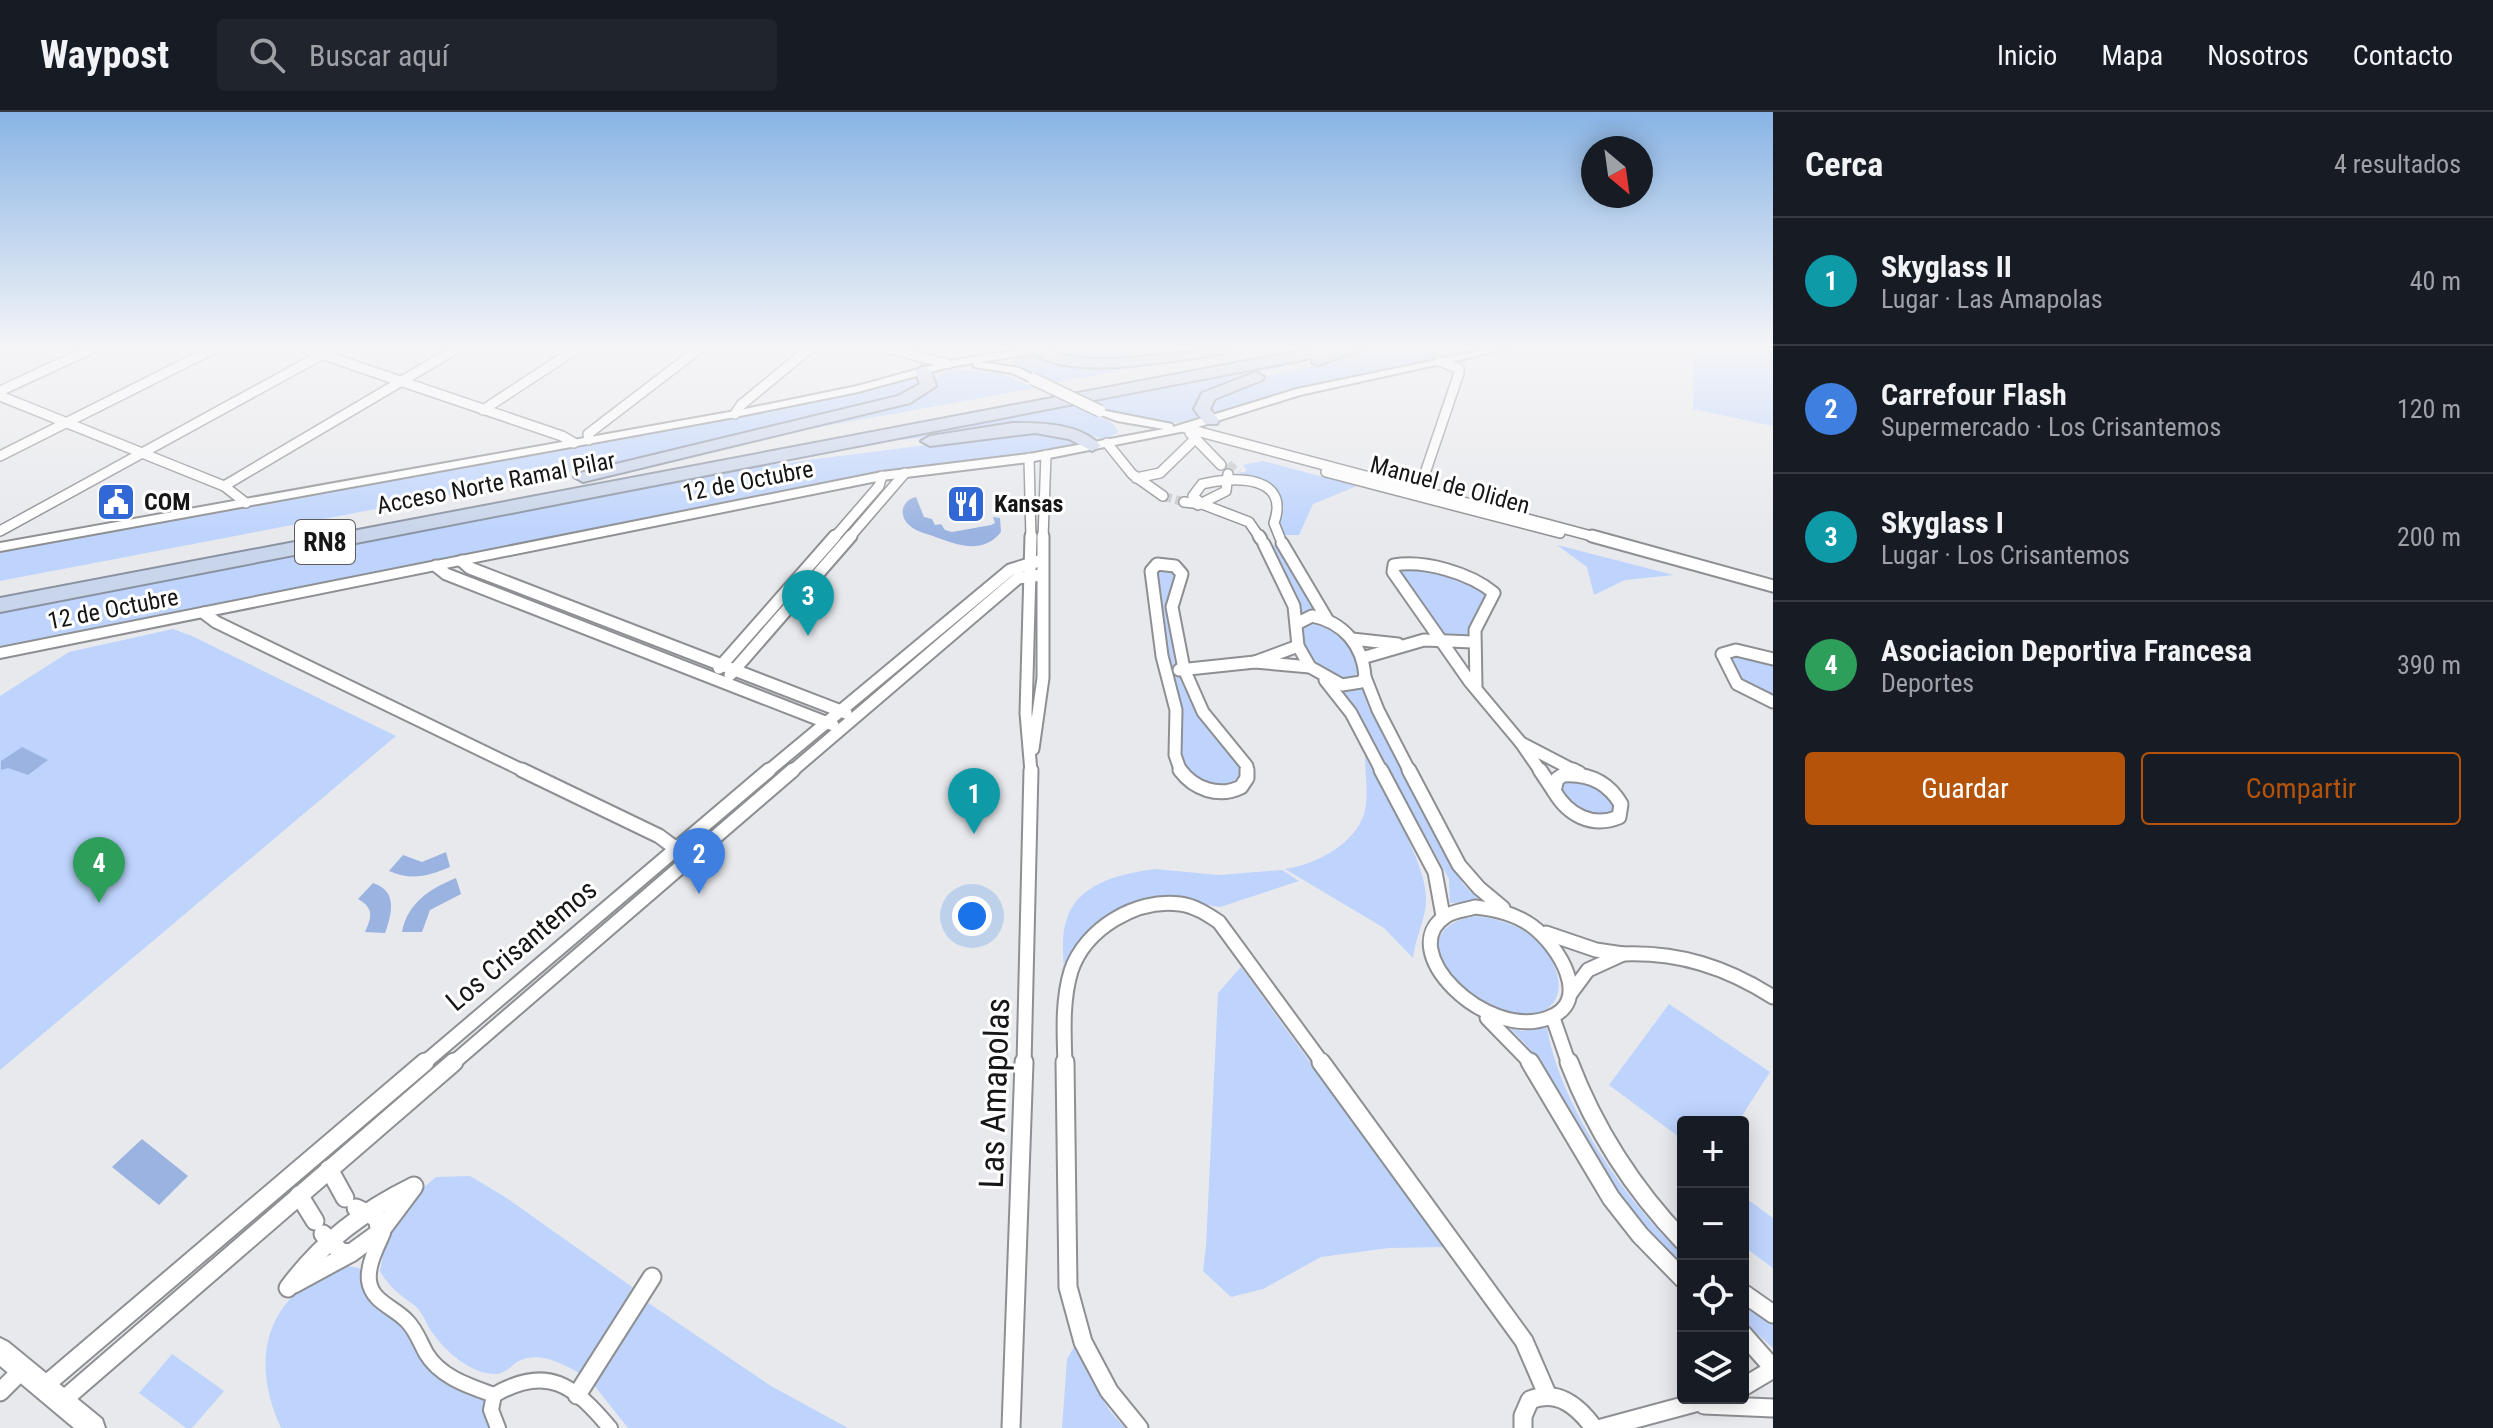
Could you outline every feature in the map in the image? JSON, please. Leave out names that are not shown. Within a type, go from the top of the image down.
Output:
[{"type":"highway","points":[[530,489],[860,410]]},
{"type":"highway","name":"Acceso Norte Ramal Pilar","points":[[0,588],[943,410]]},
{"type":"highway","name":"Acceso Norte Ramal Pilar","points":[[0,605],[1011,410]]},
{"type":"highway","points":[[1203,410],[1203,434]]},
{"type":"highway","points":[[651,479],[1010,430],[1062,431],[1099,444]]},
{"type":"street","points":[[38,410],[224,486],[246,503]]},
{"type":"street","points":[[0,456],[91,410]]},
{"type":"street","points":[[0,531],[219,410]]},
{"type":"street","points":[[224,486],[353,410]]},
{"type":"street","points":[[484,410],[562,436],[574,443]]},
{"type":"street","points":[[589,440],[588,434],[619,410]]},
{"type":"street","points":[[735,414],[737,410]]},
{"type":"street","points":[[0,547],[753,410]]},
{"type":"street","points":[[1099,410],[1117,418],[1185,428],[1203,434],[1231,472],[1264,487],[1276,498],[1280,510],[1274,518],[1249,522],[1202,504],[1183,503]]},
{"type":"street","name":"12 de Octubre","points":[[0,653],[882,476],[1029,458],[1185,428],[1203,434],[1256,410]]},
{"type":"street","points":[[1420,488],[1446,410]]},
{"type":"street","points":[[1117,418],[1125,429],[1120,441]]},
{"type":"street","points":[[1136,478],[1160,473],[1203,434]]},
{"type":"street","name":"Manuel de Oliden","points":[[1203,434],[1420,488],[1773,586]]},
{"type":"street","name":"Manuel de Oliden","points":[[1203,434],[1228,446],[1545,531],[1595,539]]},
{"type":"street","points":[[1099,444],[1136,478],[1163,496]]},
{"type":"street","name":"Las Amapolas","points":[[1011,1428],[1024,1122],[1031,760],[1026,713],[1046,455]]},
{"type":"street","name":"Las Amapolas","points":[[1029,458],[1036,568]]},
{"type":"street","points":[[1202,504],[1193,496],[1196,488],[1231,472]]},
{"type":"street","points":[[1202,504],[1226,491],[1231,472]]},
{"type":"street","points":[[725,680],[905,473]]},
{"type":"street","points":[[713,676],[879,486],[882,476]]},
{"type":"street","points":[[1274,518],[1281,540],[1327,619],[1352,639],[1362,658],[1365,677],[1378,710],[1459,865],[1490,899],[1534,928],[1570,943],[1623,954],[1670,954],[1703,962],[1745,979],[1773,997]]},
{"type":"street","points":[[1249,522],[1262,541],[1294,606],[1298,646],[1310,667],[1323,677],[1351,713],[1435,872],[1443,916]]},
{"type":"street","points":[[462,561],[470,568],[533,593],[847,713]]},
{"type":"street","points":[[1162,563],[1175,566],[1182,574],[1172,607],[1184,669],[1203,712],[1247,766],[1246,778],[1237,789],[1222,793],[1205,791],[1190,783],[1180,771],[1174,743],[1176,713],[1164,671],[1151,571],[1153,566],[1162,563]]},
{"type":"street","points":[[1476,686],[1473,642],[1478,620],[1494,597],[1490,588],[1434,569],[1398,563],[1392,568],[1393,572],[1437,639],[1521,743],[1563,806],[1583,818],[1604,822],[1619,817],[1621,804],[1618,796],[1602,782],[1581,775],[1521,743]]},
{"type":"street","points":[[436,566],[446,574],[725,680],[833,725]]},
{"type":"street","name":"Los Crisantemos","points":[[52,1394],[300,1170],[412,1075],[940,635],[1036,568]]},
{"type":"street","points":[[522,604],[533,593]]},
{"type":"street","points":[[204,613],[216,622],[659,836],[682,853]]},
{"type":"street","points":[[1298,623],[1312,616],[1327,619]]},
{"type":"street","points":[[1352,639],[1405,644]]},
{"type":"street","points":[[1362,658],[1405,644],[1437,639],[1473,642]]},
{"type":"street","points":[[1255,662],[1298,646]]},
{"type":"street","points":[[1773,659],[1736,650],[1722,654],[1737,684],[1773,702]]},
{"type":"street","points":[[1164,671],[1255,662],[1310,667]]},
{"type":"street","points":[[1323,677],[1342,685],[1361,682],[1365,677]]},
{"type":"street","points":[[1554,791],[1554,785],[1563,775],[1581,775]]},
{"type":"street","name":"Los Crisantemos","points":[[52,1394],[306,1189],[423,1088],[682,853]]},
{"type":"street","points":[[1139,1428],[1109,1391],[1096,1367],[1079,1331],[1068,1287],[1064,1016],[1069,978],[1092,937],[1120,915],[1154,905],[1199,906],[1219,922],[1524,1341],[1547,1394]]},
{"type":"street","points":[[1515,916],[1475,907],[1457,909],[1443,916],[1434,927],[1430,941],[1432,958],[1440,975],[1454,992],[1505,1032],[1528,1056],[1547,1083],[1618,1209],[1642,1239],[1677,1273]]},
{"type":"street","points":[[1534,928],[1563,959],[1570,977],[1571,993]]},
{"type":"street","points":[[1472,1007],[1515,1023],[1536,1023],[1553,1018],[1565,1008],[1571,993],[1588,970],[1623,954]]},
{"type":"street","points":[[1553,1018],[1574,1077],[1606,1138],[1646,1198],[1677,1234]]},
{"type":"street","points":[[412,1075],[423,1088]]},
{"type":"street","points":[[329,1169],[356,1206],[379,1218],[384,1228]]},
{"type":"street","points":[[300,1170],[322,1232],[341,1252],[351,1253]]},
{"type":"street","points":[[384,1228],[351,1253],[288,1288],[322,1232],[356,1206],[414,1186],[384,1228],[375,1255],[370,1287],[379,1299],[404,1317],[417,1333],[428,1356],[442,1371],[467,1386],[494,1395],[527,1378],[561,1381],[610,1428]]},
{"type":"street","points":[[577,1395],[652,1277]]},
{"type":"street","points":[[1749,1297],[1773,1314]]},
{"type":"street","points":[[1749,1341],[1773,1369],[1749,1383]]},
{"type":"street","points":[[0,1350],[93,1428]]},
{"type":"street","points":[[0,1392],[22,1370]]},
{"type":"street","points":[[1523,1428],[1523,1416],[1530,1400],[1547,1394],[1573,1405],[1594,1428]]},
{"type":"street","points":[[494,1395],[491,1410],[498,1428]]},
{"type":"street","points":[[1602,1428],[1694,1404]]},
{"type":"street","points":[[1734,1404],[1773,1408]]},
{"type":"shaded area","points":[[777,410],[838,410],[632,460],[0,581],[0,550]]},
{"type":"shaded area","points":[[912,410],[748,440],[855,418],[876,412]]},
{"type":"shaded area","points":[[1039,410],[1085,410],[1111,422],[1119,432],[1105,439],[1069,430],[990,430],[874,443]]},
{"type":"shaded area","points":[[1110,410],[1199,410],[1196,418],[1168,423],[1141,420]]},
{"type":"shaded area","points":[[1700,410],[1773,410],[1773,426]]},
{"type":"shaded area","points":[[1028,432],[1067,436],[1075,442],[1067,449],[783,492],[0,648],[0,612],[716,472]]},
{"type":"shaded area","points":[[1263,461],[1357,486],[1313,504],[1299,535],[1282,535],[1279,519],[1284,508],[1278,496],[1239,473],[1247,471],[1243,465]]},
{"type":"shaded area","points":[[916,497],[924,517],[932,519],[935,525],[941,524],[945,530],[952,532],[991,525],[995,523],[993,517],[1000,518],[1001,532],[987,543],[971,546],[955,544],[919,531],[903,517],[907,501]]},
{"type":"shaded area","points":[[1270,545],[1277,545],[1317,613],[1300,614],[1300,605]]},
{"type":"shaded area","points":[[1557,545],[1674,575],[1625,580],[1594,595],[1587,567]]},
{"type":"shaded area","points":[[1159,567],[1173,571],[1174,579],[1166,604],[1175,665],[1171,667],[1167,664],[1155,571]]},
{"type":"shaded area","points":[[1399,567],[1414,567],[1480,585],[1489,592],[1470,625],[1469,634],[1460,638],[1443,635],[1397,571]]},
{"type":"shaded area","points":[[1322,621],[1346,641],[1353,652],[1360,668],[1354,678],[1344,680],[1320,665],[1304,646],[1301,628]]},
{"type":"shaded area","points":[[173,629],[396,736],[0,1070],[0,696],[69,652]]},
{"type":"shaded area","points":[[1733,654],[1773,663],[1773,700],[1740,683],[1729,657]]},
{"type":"shaded area","points":[[1179,676],[1193,703],[1242,772],[1227,789],[1195,783],[1180,762],[1181,718],[1179,701],[1169,678]]},
{"type":"shaded area","points":[[1361,686],[1368,706],[1463,884],[1480,901],[1450,903],[1449,879],[1354,705],[1339,687]]},
{"type":"shaded area","points":[[22,747],[48,760],[28,775],[8,768],[1,770],[1,761]]},
{"type":"shaded area","points":[[1365,756],[1402,826],[1424,883],[1426,905],[1413,958],[1384,928],[1285,869],[1330,853],[1356,829],[1366,805]]},
{"type":"shaded area","points":[[1567,781],[1590,781],[1615,802],[1614,813],[1602,818],[1574,810],[1560,790]]},
{"type":"shaded area","points":[[446,852],[450,867],[434,873],[413,877],[389,871],[403,855],[422,862]]},
{"type":"shaded area","points":[[1155,869],[1219,875],[1282,870],[1299,881],[1220,907],[1175,900],[1118,911],[1064,976],[1065,925],[1078,899],[1100,883]]},
{"type":"shaded area","points":[[456,878],[461,894],[430,910],[422,932],[402,932],[409,912],[422,898]]},
{"type":"shaded area","points":[[373,883],[390,897],[391,911],[385,933],[365,932],[370,913],[358,899]]},
{"type":"shaded area","points":[[1477,916],[1514,926],[1528,933],[1544,949],[1552,961],[1559,986],[1550,1007],[1521,1016],[1500,1012],[1461,988],[1447,971],[1439,953],[1440,937],[1452,924]]},
{"type":"shaded area","points":[[1241,967],[1444,1247],[1389,1248],[1321,1257],[1263,1289],[1231,1297],[1203,1271],[1218,993]]},
{"type":"shaded area","points":[[1669,1004],[1770,1072],[1742,1116],[1677,1116],[1677,1136],[1609,1085]]},
{"type":"shaded area","points":[[1547,1027],[1565,1087],[1580,1118],[1618,1180],[1677,1248],[1677,1262],[1621,1198],[1551,1078],[1509,1028],[1522,1031]]},
{"type":"shaded area","points":[[142,1139],[188,1176],[159,1205],[112,1167]]},
{"type":"shaded area","points":[[470,1176],[505,1197],[635,1289],[581,1374],[558,1362],[533,1357],[496,1374],[468,1366],[443,1346],[419,1310],[391,1286],[380,1271],[388,1229],[409,1200],[436,1177]]},
{"type":"shaded area","points":[[1749,1200],[1773,1218],[1773,1268],[1749,1250]]},
{"type":"shaded area","points":[[348,1266],[359,1268],[367,1276],[435,1364],[490,1388],[496,1428],[281,1428],[266,1375],[266,1350],[272,1328],[283,1308],[299,1290],[321,1276]]},
{"type":"shaded area","points":[[647,1302],[771,1386],[848,1428],[628,1428],[593,1384]]},
{"type":"shaded area","points":[[1749,1309],[1773,1325],[1773,1348],[1749,1326]]},
{"type":"shaded area","points":[[1074,1347],[1109,1410],[1125,1428],[1062,1428],[1067,1359]]},
{"type":"shaded area","points":[[172,1354],[224,1391],[192,1428],[186,1428],[139,1393]]},
{"type":"tunnel","points":[[1228,464],[1238,473]]},
{"type":"tunnel","points":[[1163,496],[1184,502]]},
{"type":"place","name":"COM","points":[[116,502]]},
{"type":"place","name":"Kansas","points":[[966,504]]},
{"type":"place","name":"Skyglass I","points":[[808,636]]},
{"type":"place","name":"Skyglass II","points":[[974,834]]},
{"type":"place","name":"Carrefour Flash","points":[[699,894]]},
{"type":"place","name":"Asociacion Deportiva Francesa","points":[[99,903]]}]
